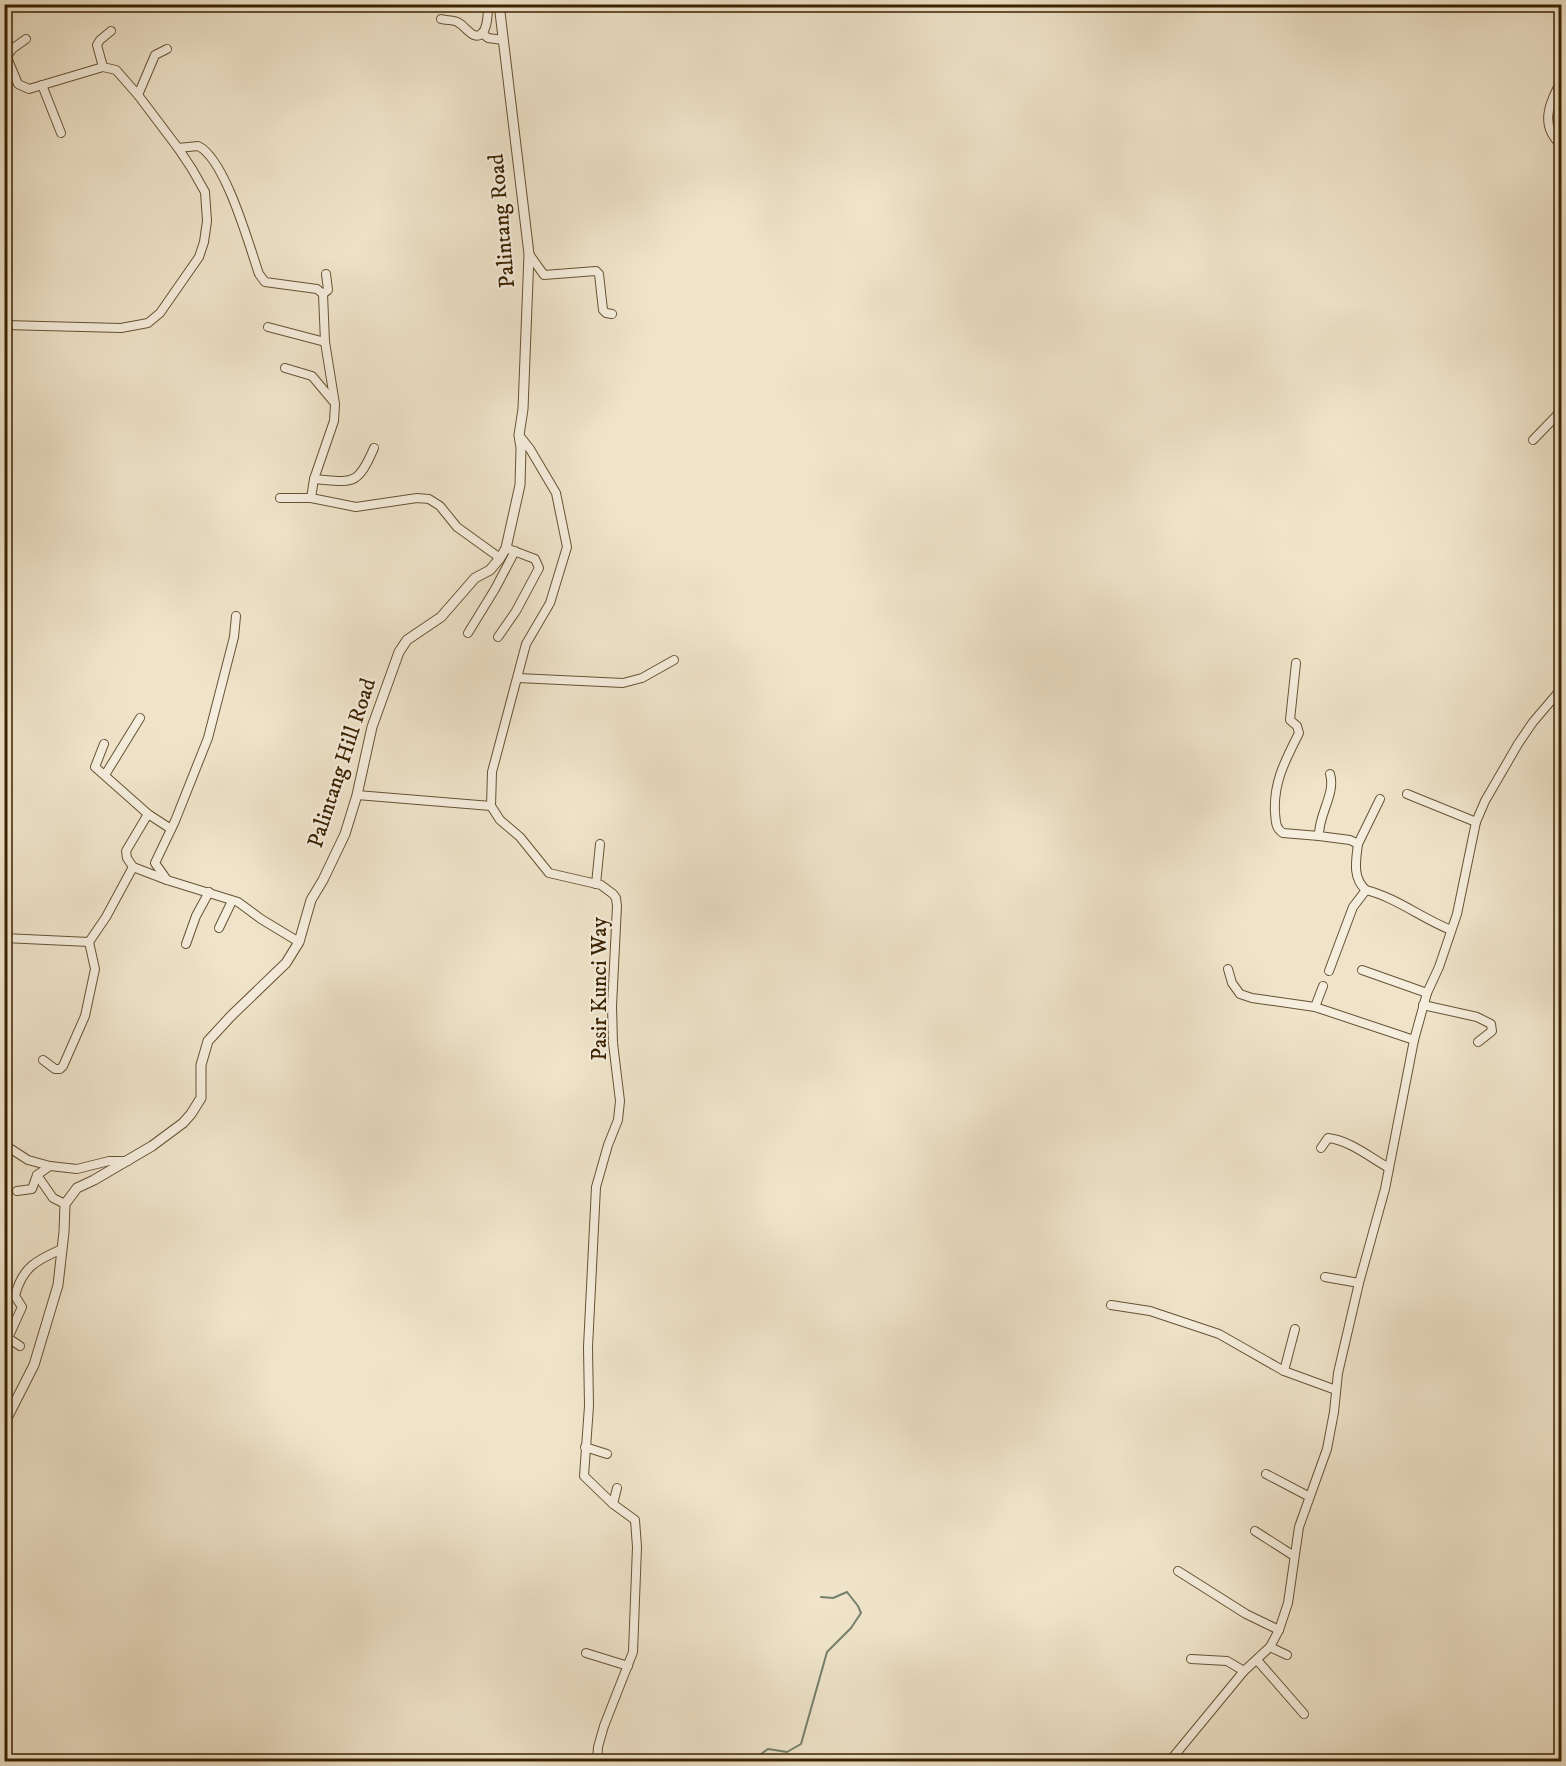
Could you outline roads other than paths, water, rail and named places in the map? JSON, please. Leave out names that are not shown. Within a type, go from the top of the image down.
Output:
[{"type":"street","points":[[441,19],[459,22],[473,35],[478,36],[483,33],[486,26],[488,4]]},
{"type":"street","name":"Palintang Road","points":[[499,4],[529,254],[523,410],[519,435]]},
{"type":"street","points":[[103,67],[97,52],[97,45],[111,31]]},
{"type":"street","points":[[483,33],[489,38],[503,40]]},
{"type":"street","points":[[4,325],[121,328],[148,323],[160,313],[199,257],[207,221],[205,192],[192,169],[138,94],[116,70],[103,67],[29,89],[18,84],[5,58],[12,49],[26,39]]},
{"type":"street","points":[[138,94],[155,55],[167,49]]},
{"type":"street","points":[[1562,79],[1552,98],[1547,125],[1551,135],[1562,146]]},
{"type":"street","points":[[42,85],[61,133]]},
{"type":"street","points":[[178,148],[202,147],[225,179],[260,274],[266,282],[317,290],[323,294]]},
{"type":"street","points":[[529,254],[544,275],[596,272],[599,274],[603,310],[612,314]]},
{"type":"street","points":[[323,294],[328,290],[326,274]]},
{"type":"street","points":[[311,498],[314,479],[334,422],[335,404],[325,342],[323,294]]},
{"type":"street","points":[[268,327],[325,342]]},
{"type":"street","points":[[285,368],[312,376],[335,404]]},
{"type":"street","points":[[1533,440],[1562,410]]},
{"type":"street","points":[[357,795],[491,806],[492,772],[526,644],[550,603],[567,547],[556,493],[519,435]]},
{"type":"street","name":"Palintang Hill Road","points":[[65,1204],[77,1188],[129,1161],[183,1123],[201,1098],[201,1065],[208,1041],[286,963],[299,942],[311,900],[342,840],[357,795],[372,727],[399,652],[407,640],[441,617],[476,578],[490,570],[510,550],[520,485],[519,435]]},
{"type":"street","points":[[314,479],[344,482],[355,479],[366,466],[374,448]]},
{"type":"street","points":[[280,498],[311,498],[356,507],[417,498],[429,499],[440,506],[458,527],[500,558]]},
{"type":"street","points":[[468,633],[510,550],[535,559],[539,568],[516,611],[498,637]]},
{"type":"street","points":[[167,880],[154,863],[171,829],[208,738],[234,638],[236,616]]},
{"type":"street","points":[[518,678],[623,683],[642,678],[674,660]]},
{"type":"street","points":[[1296,663],[1290,720],[1297,726],[1299,733],[1276,782],[1274,797],[1276,826],[1283,833],[1350,840],[1358,844]]},
{"type":"street","points":[[1169,1761],[1244,1671],[1270,1647],[1279,1630],[1288,1603],[1299,1527],[1327,1449],[1336,1389],[1359,1283],[1375,1230],[1389,1168],[1414,1040],[1427,993],[1439,967],[1457,914],[1476,822],[1485,801],[1518,744],[1562,688]]},
{"type":"street","points":[[105,775],[140,718]]},
{"type":"street","points":[[104,744],[95,767],[148,814],[171,829]]},
{"type":"street","points":[[1319,836],[1321,818],[1332,783],[1330,774]]},
{"type":"street","points":[[1407,794],[1476,822]]},
{"type":"street","points":[[1380,799],[1358,844],[1356,871],[1360,885],[1366,890],[1394,899],[1431,922],[1451,930]]},
{"type":"street","name":"Pasir Kunci Way","points":[[491,806],[500,820],[520,837],[549,873],[596,884],[613,894],[617,906],[612,1006],[613,1043],[620,1101],[618,1120],[596,1187],[588,1347],[589,1406],[584,1476],[613,1504],[635,1520],[637,1530],[635,1632],[633,1652],[604,1726],[597,1761]]},
{"type":"street","points":[[148,814],[126,851],[127,858],[133,867],[238,902],[261,920],[299,942]]},
{"type":"street","points":[[596,884],[600,844]]},
{"type":"street","points":[[43,1060],[55,1069],[63,1066],[85,1016],[94,969],[89,942],[106,917],[133,867]]},
{"type":"street","points":[[1329,970],[1353,907],[1366,890]]},
{"type":"street","points":[[186,944],[208,892]]},
{"type":"street","points":[[219,928],[232,901]]},
{"type":"street","points":[[4,938],[89,942]]},
{"type":"street","points":[[1228,969],[1232,983],[1240,994],[1252,998],[1315,1007],[1414,1040]]},
{"type":"street","points":[[1362,970],[1427,993]]},
{"type":"street","points":[[1315,1007],[1323,986]]},
{"type":"street","points":[[1423,1005],[1477,1017],[1491,1024],[1492,1031],[1478,1042]]},
{"type":"street","points":[[1321,1148],[1328,1138],[1333,1139],[1389,1168]]},
{"type":"street","points":[[11,1149],[28,1160],[50,1166],[77,1169],[109,1161],[129,1161]]},
{"type":"street","points":[[17,1191],[32,1189],[37,1175],[50,1166]]},
{"type":"street","points":[[4,1424],[38,1354],[58,1285],[65,1204],[53,1198],[37,1175]]},
{"type":"street","points":[[20,1346],[8,1338],[22,1307],[15,1296],[17,1288],[27,1270],[37,1260],[62,1248]]},
{"type":"street","points":[[1325,1277],[1359,1283]]},
{"type":"street","points":[[1111,1305],[1150,1311],[1219,1334],[1284,1371],[1336,1389]]},
{"type":"street","points":[[1284,1371],[1295,1329]]},
{"type":"street","points":[[585,1447],[607,1455]]},
{"type":"street","points":[[1266,1474],[1308,1497]]},
{"type":"street","points":[[613,1504],[617,1488]]},
{"type":"street","points":[[1255,1531],[1294,1556]]},
{"type":"street","points":[[1178,1571],[1246,1614],[1279,1630]]},
{"type":"street","points":[[1270,1647],[1287,1655]]},
{"type":"street","points":[[586,1653],[628,1666]]},
{"type":"street","points":[[1191,1659],[1227,1661],[1244,1671]]},
{"type":"street","points":[[1257,1660],[1304,1714]]},
{"type":"waterway","points":[[757,1762],[761,1754],[768,1749],[787,1752],[801,1744],[827,1652],[851,1628],[861,1613],[847,1592],[833,1598],[821,1597]]}]
